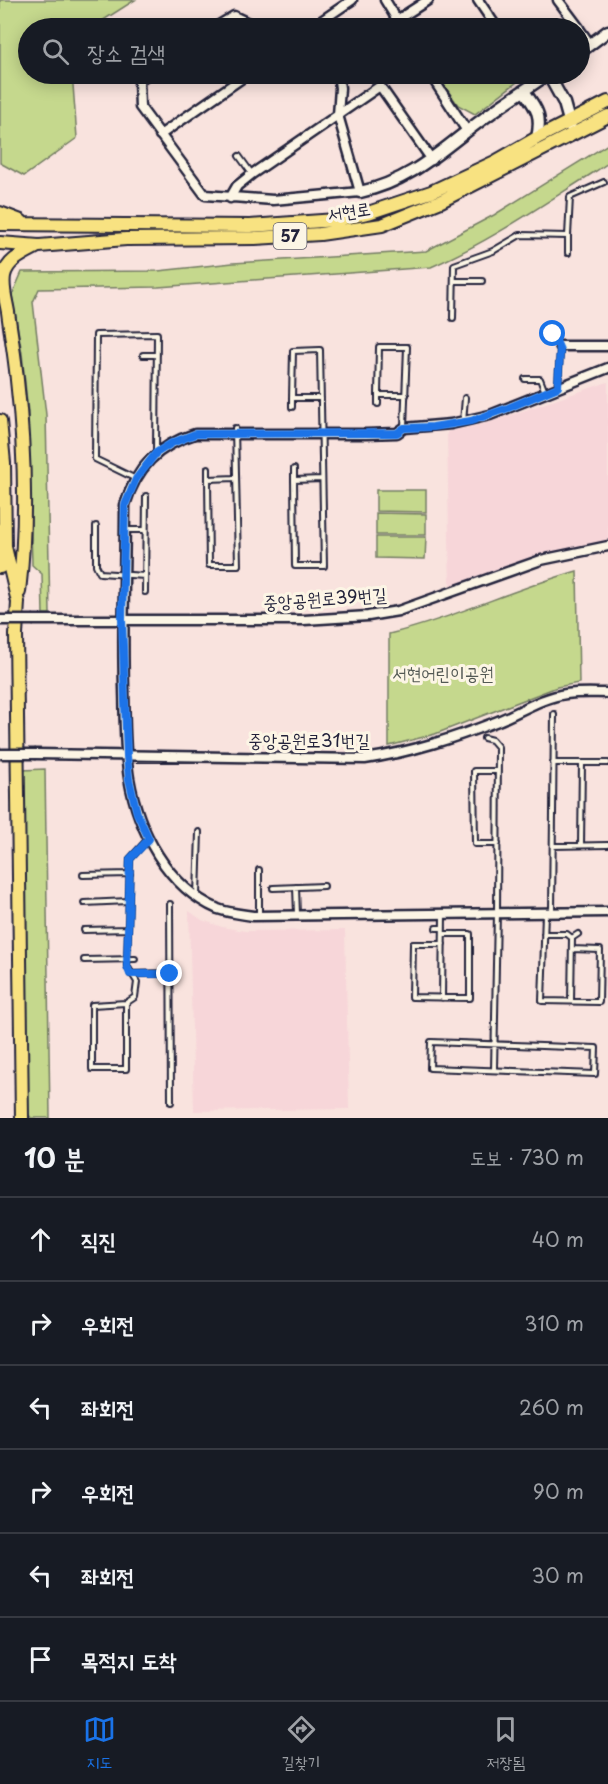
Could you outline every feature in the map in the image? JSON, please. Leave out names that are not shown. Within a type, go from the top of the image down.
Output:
[{"type":"main road","name":"서현로","points":[[0,225],[250,226],[336,220],[368,213],[431,192],[495,162],[608,102]]},
{"type":"main road","name":"서현로","points":[[0,243],[39,246],[126,239],[298,236],[351,231],[382,225],[441,201],[608,116]]},
{"type":"main road","points":[[0,213],[30,224]]},
{"type":"main road","points":[[22,1118],[16,646],[24,543],[21,416],[2,292],[4,273],[10,265],[19,256],[39,246]]},
{"type":"main road","points":[[0,421],[4,463],[5,547],[18,602]]},
{"type":"main road","points":[[0,567],[5,547]]},
{"type":"street","points":[[328,18],[352,0]]},
{"type":"street","points":[[385,0],[396,18]]},
{"type":"street","points":[[400,18],[428,0]]},
{"type":"street","points":[[478,0],[490,18]]},
{"type":"street","points":[[558,0],[571,18]]},
{"type":"street","points":[[590,44],[608,31]]},
{"type":"street","points":[[139,84],[140,107],[205,195],[273,200],[317,198],[360,192],[400,180],[432,160],[466,131],[534,84]]},
{"type":"street","points":[[160,135],[234,84]]},
{"type":"street","points":[[338,84],[338,115],[360,192]]},
{"type":"street","points":[[436,84],[466,131]]},
{"type":"street","points":[[554,84],[564,103],[572,134]]},
{"type":"street","points":[[230,198],[237,186],[252,174],[380,86],[432,160]]},
{"type":"street","points":[[525,91],[538,110],[540,123],[537,138]]},
{"type":"street","points":[[560,346],[608,346]]},
{"type":"street","points":[[608,368],[490,415],[433,427],[404,428],[397,433],[321,434],[235,431],[195,434],[172,443],[156,453],[136,479],[125,505],[122,619],[127,756],[129,779],[137,813],[166,867],[197,896],[218,909],[259,915],[608,912]]},
{"type":"street","name":"중앙공원로39번길","points":[[0,620],[304,620],[368,616],[398,611],[541,560],[608,546]]},
{"type":"street","name":"중앙공원로31번길","points":[[0,754],[365,759],[400,754],[438,743],[552,697],[567,693],[608,693]]},
{"type":"lane","points":[[239,156],[252,174]]},
{"type":"lane","points":[[568,253],[570,197],[604,182]]},
{"type":"lane","points":[[453,318],[454,265],[493,250],[520,235],[568,236]]},
{"type":"lane","points":[[454,281],[482,281]]},
{"type":"lane","points":[[136,479],[95,459],[96,334],[157,334],[156,453]]},
{"type":"lane","points":[[553,334],[560,346],[558,387]]},
{"type":"lane","points":[[378,404],[379,347],[407,346],[404,428]]},
{"type":"lane","points":[[292,408],[293,351],[320,350],[324,566],[295,566],[294,469]]},
{"type":"lane","points":[[143,355],[157,355]]},
{"type":"lane","points":[[525,378],[540,379],[545,393]]},
{"type":"lane","points":[[378,395],[406,395]]},
{"type":"lane","points":[[292,398],[321,398]]},
{"type":"lane","points":[[462,422],[465,398]]},
{"type":"lane","points":[[208,468],[209,565],[238,565],[235,431]]},
{"type":"lane","points":[[208,479],[236,478]]},
{"type":"lane","points":[[294,480],[322,479]]},
{"type":"lane","points":[[145,592],[146,496]]},
{"type":"lane","points":[[96,526],[96,565],[98,569],[104,574],[146,576]]},
{"type":"lane","points":[[125,530],[145,530]]},
{"type":"lane","points":[[554,714],[556,752],[553,763],[553,846],[549,912],[544,934],[542,1001],[599,1002],[600,950],[572,949]]},
{"type":"lane","points":[[484,738],[492,740],[498,747],[494,1070]]},
{"type":"lane","points":[[553,763],[608,762]]},
{"type":"lane","points":[[581,845],[582,763]]},
{"type":"lane","points":[[498,771],[474,771],[475,844],[498,844]]},
{"type":"lane","points":[[197,896],[199,832]]},
{"type":"lane","points":[[126,1003],[126,1069],[92,1069],[92,1005],[126,1003],[135,997],[137,991],[137,982],[127,966],[130,859],[149,839]]},
{"type":"lane","points":[[553,846],[608,845]]},
{"type":"lane","points":[[259,870],[259,915]]},
{"type":"lane","points":[[83,875],[130,874]]},
{"type":"lane","points":[[273,888],[324,886]]},
{"type":"lane","points":[[296,887],[297,915]]},
{"type":"lane","points":[[84,903],[129,901]]},
{"type":"lane","points":[[170,904],[171,1102]]},
{"type":"lane","points":[[442,998],[443,913]]},
{"type":"lane","points":[[435,928],[470,934],[470,998],[412,998],[412,944],[443,944]]},
{"type":"lane","points":[[84,930],[128,929]]},
{"type":"lane","points":[[544,934],[567,933],[572,938],[571,1001]]},
{"type":"lane","points":[[572,938],[578,934]]},
{"type":"lane","points":[[84,960],[135,959]]},
{"type":"lane","points":[[130,974],[170,974]]},
{"type":"lane","points":[[430,1042],[596,1048],[595,1074],[494,1070],[429,1068],[430,1042]]},
{"type":"shaded area","points":[[608,382],[608,542],[557,551],[450,591],[447,432],[487,423]]},
{"type":"shaded area","points":[[189,911],[202,920],[222,927],[245,931],[345,930],[349,1109],[194,1111]]},
{"type":"green space","points":[[0,0],[135,0],[107,18],[18,18],[18,84],[73,84],[77,138],[24,176],[0,163]]},
{"type":"green space","points":[[443,84],[514,84],[475,114],[458,105]]},
{"type":"green space","points":[[608,144],[608,163],[494,235],[431,267],[158,287],[39,289],[33,302],[46,415],[50,614],[43,614],[42,574],[32,565],[28,412],[22,353],[12,295],[22,272],[158,271],[233,263],[426,251],[494,215]]},
{"type":"green space","points":[[376,490],[426,490],[426,512],[376,511]]},
{"type":"green space","points":[[376,513],[426,514],[426,535],[376,535]]},
{"type":"green space","points":[[376,537],[426,537],[425,559],[376,558]]},
{"type":"green space","name":"서현어린이공원","points":[[577,571],[579,683],[557,687],[435,734],[389,746],[389,634],[437,620]]},
{"type":"green space","points":[[45,769],[50,1118],[31,1118],[27,1112],[22,770]]},
{"type":"route","points":[[170,974],[130,974],[127,966],[130,859],[149,839],[137,813],[129,779],[122,619],[125,505],[136,479],[156,453],[172,443],[195,434],[397,433],[404,428],[433,427],[471,421],[490,415],[558,387],[560,346],[553,334]]}]
